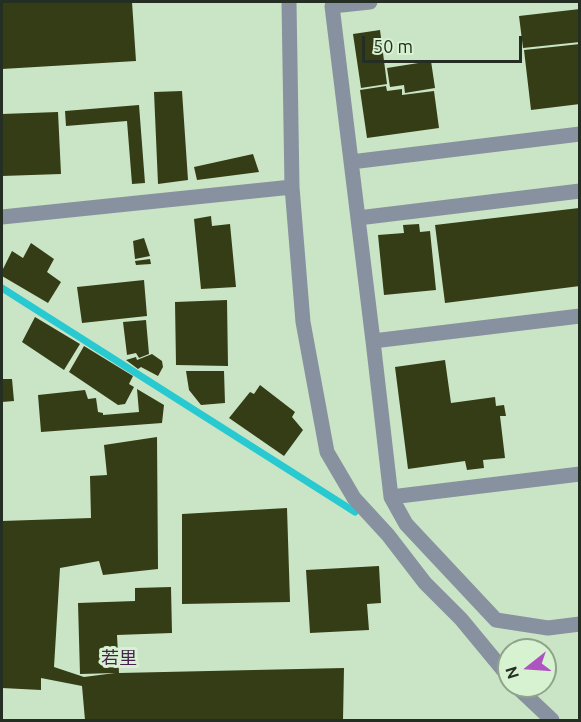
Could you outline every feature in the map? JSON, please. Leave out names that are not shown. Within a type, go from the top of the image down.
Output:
[{"type":"street","points":[[289,2],[292,187],[303,322],[327,452],[354,498],[388,535],[425,583],[461,619],[497,662]]},
{"type":"street","points":[[370,2],[332,6],[391,497],[406,525],[496,620],[549,628],[579,624]]},
{"type":"street","points":[[351,162],[579,134]]},
{"type":"street","points":[[2,217],[292,187]]},
{"type":"street","points":[[358,218],[579,191]]},
{"type":"street","points":[[373,341],[579,316]]},
{"type":"street","points":[[391,497],[579,474]]},
{"type":"street","points":[[529,698],[552,720]]},
{"type":"building","points":[[2,2],[132,2],[136,61],[2,69]]},
{"type":"building","points":[[580,9],[580,42],[523,48],[519,16]]},
{"type":"building","points":[[380,30],[387,84],[361,88],[353,34]]},
{"type":"building","points":[[580,44],[580,104],[531,110],[524,50]]},
{"type":"building","points":[[431,61],[435,88],[405,93],[404,85],[390,87],[387,68]]},
{"type":"building","points":[[386,86],[387,91],[402,89],[402,95],[434,91],[439,128],[367,138],[360,90]]},
{"type":"building","points":[[182,91],[188,180],[158,184],[154,92]]},
{"type":"building","points":[[139,105],[145,183],[132,184],[127,121],[66,126],[65,111]]},
{"type":"building","points":[[58,112],[61,174],[2,176],[2,114]]},
{"type":"building","points":[[253,154],[259,172],[197,180],[194,167]]},
{"type":"building","points":[[579,208],[580,286],[445,303],[435,225]]},
{"type":"building","points":[[211,216],[212,226],[230,224],[236,287],[201,289],[194,219]]},
{"type":"building","points":[[419,224],[420,232],[430,231],[436,290],[384,295],[378,235],[404,233],[403,225]]},
{"type":"building","points":[[144,238],[150,256],[135,259],[133,241]]},
{"type":"building","points":[[31,243],[54,259],[47,272],[61,282],[48,303],[2,276],[2,271],[12,251],[23,258]]},
{"type":"building","points":[[150,259],[151,264],[136,265],[135,261]]},
{"type":"building","points":[[144,280],[147,316],[82,323],[77,287]]},
{"type":"building","points":[[227,300],[228,366],[176,365],[175,302]]},
{"type":"building","points":[[35,317],[80,344],[64,370],[22,342]]},
{"type":"building","points":[[146,320],[149,354],[139,358],[136,353],[127,355],[123,322]]},
{"type":"building","points":[[84,346],[133,376],[129,384],[134,387],[125,404],[118,405],[69,372]]},
{"type":"building","points":[[152,354],[162,361],[163,367],[158,376],[141,367],[138,369],[126,360],[136,357],[137,360]]},
{"type":"building","points":[[445,360],[451,403],[495,397],[496,406],[504,405],[506,416],[500,416],[505,458],[483,460],[484,468],[467,470],[465,461],[408,469],[395,367]]},
{"type":"building","points":[[186,371],[224,371],[225,403],[201,405],[189,390]]},
{"type":"building","points":[[2,379],[12,379],[14,401],[2,402]]},
{"type":"building","points":[[260,385],[295,412],[292,417],[303,430],[284,456],[229,418],[250,392],[254,394]]},
{"type":"building","points":[[137,389],[164,405],[162,423],[41,432],[38,395],[85,390],[88,399],[96,398],[98,412],[103,415],[139,412]]},
{"type":"building","points":[[157,437],[158,569],[103,575],[99,561],[60,568],[54,667],[84,677],[115,673],[80,674],[78,603],[135,601],[135,588],[171,587],[172,633],[117,635],[119,673],[344,668],[343,720],[85,720],[82,686],[41,678],[41,690],[2,688],[2,521],[91,518],[90,476],[107,475],[104,445]]},
{"type":"building","points":[[287,508],[290,602],[182,604],[182,514]]},
{"type":"building","points":[[379,566],[381,603],[367,604],[369,630],[310,633],[306,570]]},
{"type":"waterway","points":[[2,288],[355,512]]},
{"type":"district","name":"若里","points":[[119,658]]}]
